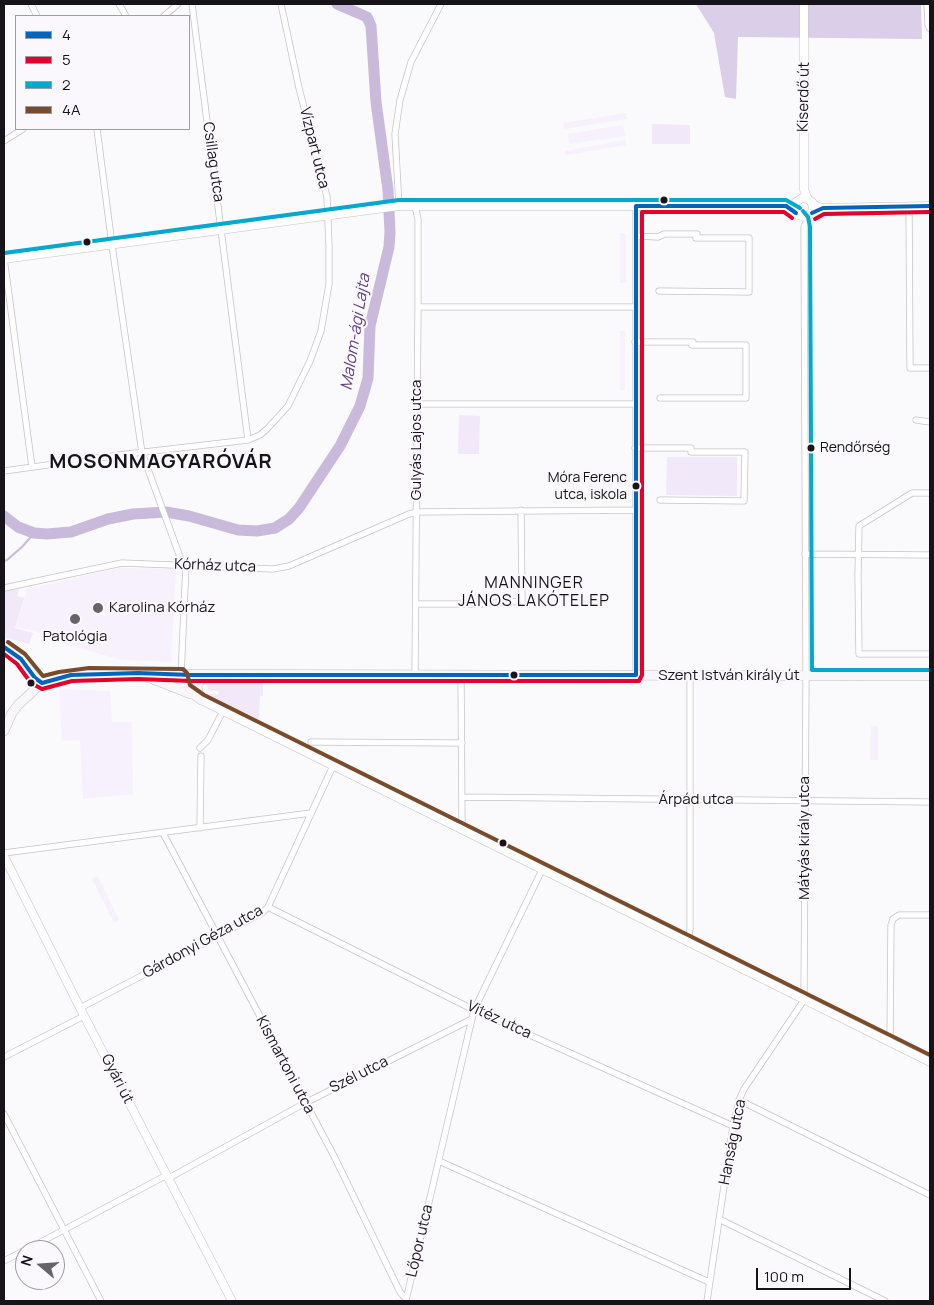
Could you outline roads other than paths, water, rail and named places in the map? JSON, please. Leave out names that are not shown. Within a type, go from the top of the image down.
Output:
[{"type":"main road","points":[[4,647],[21,659],[42,683],[18,705],[4,726]]},
{"type":"main road","name":"Szent István király út","points":[[42,683],[71,675],[138,673],[204,675],[930,676]]},
{"type":"main road","points":[[138,673],[191,694]]},
{"type":"main road","points":[[201,700],[198,695],[198,685],[204,675]]},
{"type":"street","points":[[119,4],[125,15]]},
{"type":"street","points":[[165,15],[178,4]]},
{"type":"street","name":"Csillag utca","points":[[192,4],[248,440]]},
{"type":"street","name":"Vízpart utca","points":[[4,471],[248,440],[260,435],[288,406],[310,361],[321,331],[329,284],[329,217],[327,196],[297,78],[282,4]]},
{"type":"street","points":[[397,206],[395,134],[400,100],[410,62],[441,4]]},
{"type":"street","name":"Kiserdő út","points":[[804,4],[804,190],[809,200]]},
{"type":"street","points":[[927,4],[928,25],[930,29]]},
{"type":"street","points":[[4,141],[21,130]]},
{"type":"street","points":[[97,130],[142,453],[184,565],[181,681],[185,688],[201,700],[930,1062]]},
{"type":"street","name":"Kiserdő út","points":[[798,200],[804,190]]},
{"type":"street","points":[[798,200],[794,207],[804,227]]},
{"type":"street","points":[[32,467],[4,259],[329,217],[397,206],[786,206],[798,200],[809,200],[816,206],[823,208],[930,206]]},
{"type":"street","points":[[804,227],[813,207],[809,200]]},
{"type":"street","name":"Gulyás Lajos utca","points":[[415,675],[418,307],[418,219],[416,206]]},
{"type":"street","points":[[636,206],[634,342],[636,404],[636,675]]},
{"type":"street","points":[[786,206],[803,217],[823,208]]},
{"type":"street","points":[[908,206],[910,368],[930,368]]},
{"type":"street","name":"Mátyás király utca","points":[[804,227],[806,676],[804,1000]]},
{"type":"street","points":[[636,236],[658,237],[664,234],[697,234],[696,238],[749,238],[749,292],[659,291]]},
{"type":"street","points":[[418,307],[635,308]]},
{"type":"street","points":[[634,342],[692,342],[692,346],[746,345],[746,398],[660,398]]},
{"type":"street","points":[[417,404],[636,404]]},
{"type":"street","points":[[916,420],[930,422]]},
{"type":"street","points":[[636,448],[691,448],[691,452],[745,452],[744,501],[660,500]]},
{"type":"street","points":[[930,493],[912,493],[859,526],[858,555],[859,654],[930,654]]},
{"type":"street","points":[[416,604],[482,604],[522,601],[522,510]]},
{"type":"street","name":"Kórház utca","points":[[4,588],[122,563],[273,569],[289,566],[417,512],[636,510]]},
{"type":"street","points":[[805,554],[930,555]]},
{"type":"street","points":[[460,675],[462,830]]},
{"type":"street","points":[[688,943],[690,929],[690,675]]},
{"type":"street","points":[[200,748],[208,740],[223,711]]},
{"type":"street","points":[[311,742],[462,743]]},
{"type":"street","points":[[200,756],[200,828]]},
{"type":"street","name":"Gárdonyi Géza utca","points":[[80,1008],[262,913],[268,907],[333,766]]},
{"type":"street","name":"Árpád utca","points":[[463,798],[930,802]]},
{"type":"street","points":[[4,854],[311,813]]},
{"type":"street","name":"Kismartoni utca","points":[[163,833],[335,1158],[400,1292],[406,1300]]},
{"type":"street","name":"Gyári út","points":[[4,854],[84,1016],[232,1301]]},
{"type":"street","name":"Lőpor utca","points":[[406,1300],[474,1010],[542,870]]},
{"type":"street","name":"Vitéz utca","points":[[268,907],[474,1010],[733,1126]]},
{"type":"street","points":[[890,1042],[893,919],[899,915],[930,915]]},
{"type":"street","name":"Hanság utca","points":[[707,1301],[733,1126],[739,1100],[744,1088],[804,1000]]},
{"type":"street","points":[[4,1057],[84,1016]]},
{"type":"street","name":"Szél utca","points":[[44,1240],[168,1177],[305,1103],[472,1019]]},
{"type":"street","points":[[739,1100],[930,1196]]},
{"type":"street","points":[[4,1114],[101,1301]]},
{"type":"street","points":[[439,1160],[709,1282]]},
{"type":"street","points":[[719,1219],[885,1301]]},
{"type":"street","name":"Szél utca","points":[[4,1262],[15,1256]]},
{"type":"waterway","name":"Malom-ági Lajta","points":[[4,516],[18,527],[34,533],[47,534],[71,532],[108,519],[133,514],[166,512],[189,516],[238,530],[257,531],[275,528],[289,519],[299,508],[340,446],[360,406],[368,378],[370,326],[389,247],[390,232],[388,190],[376,102],[371,26],[367,17],[337,4]]},
{"type":"waterway","points":[[4,561],[23,546],[34,533]]},
{"type":"place","name":"Rendőrség","points":[[811,448]]},
{"type":"place","name":"Móra Ferenc utca, iskola","points":[[636,486]]},
{"type":"place","name":"Karolina Kórház","points":[[98,608]]},
{"type":"place","name":"Patológia","points":[[75,619]]},
{"type":"district","name":"MOSONMAGYARÓVÁR","points":[[161,462]]},
{"type":"district","name":"MANNINGER JÁNOS LAKÓTELEP","points":[[534,593]]}]
